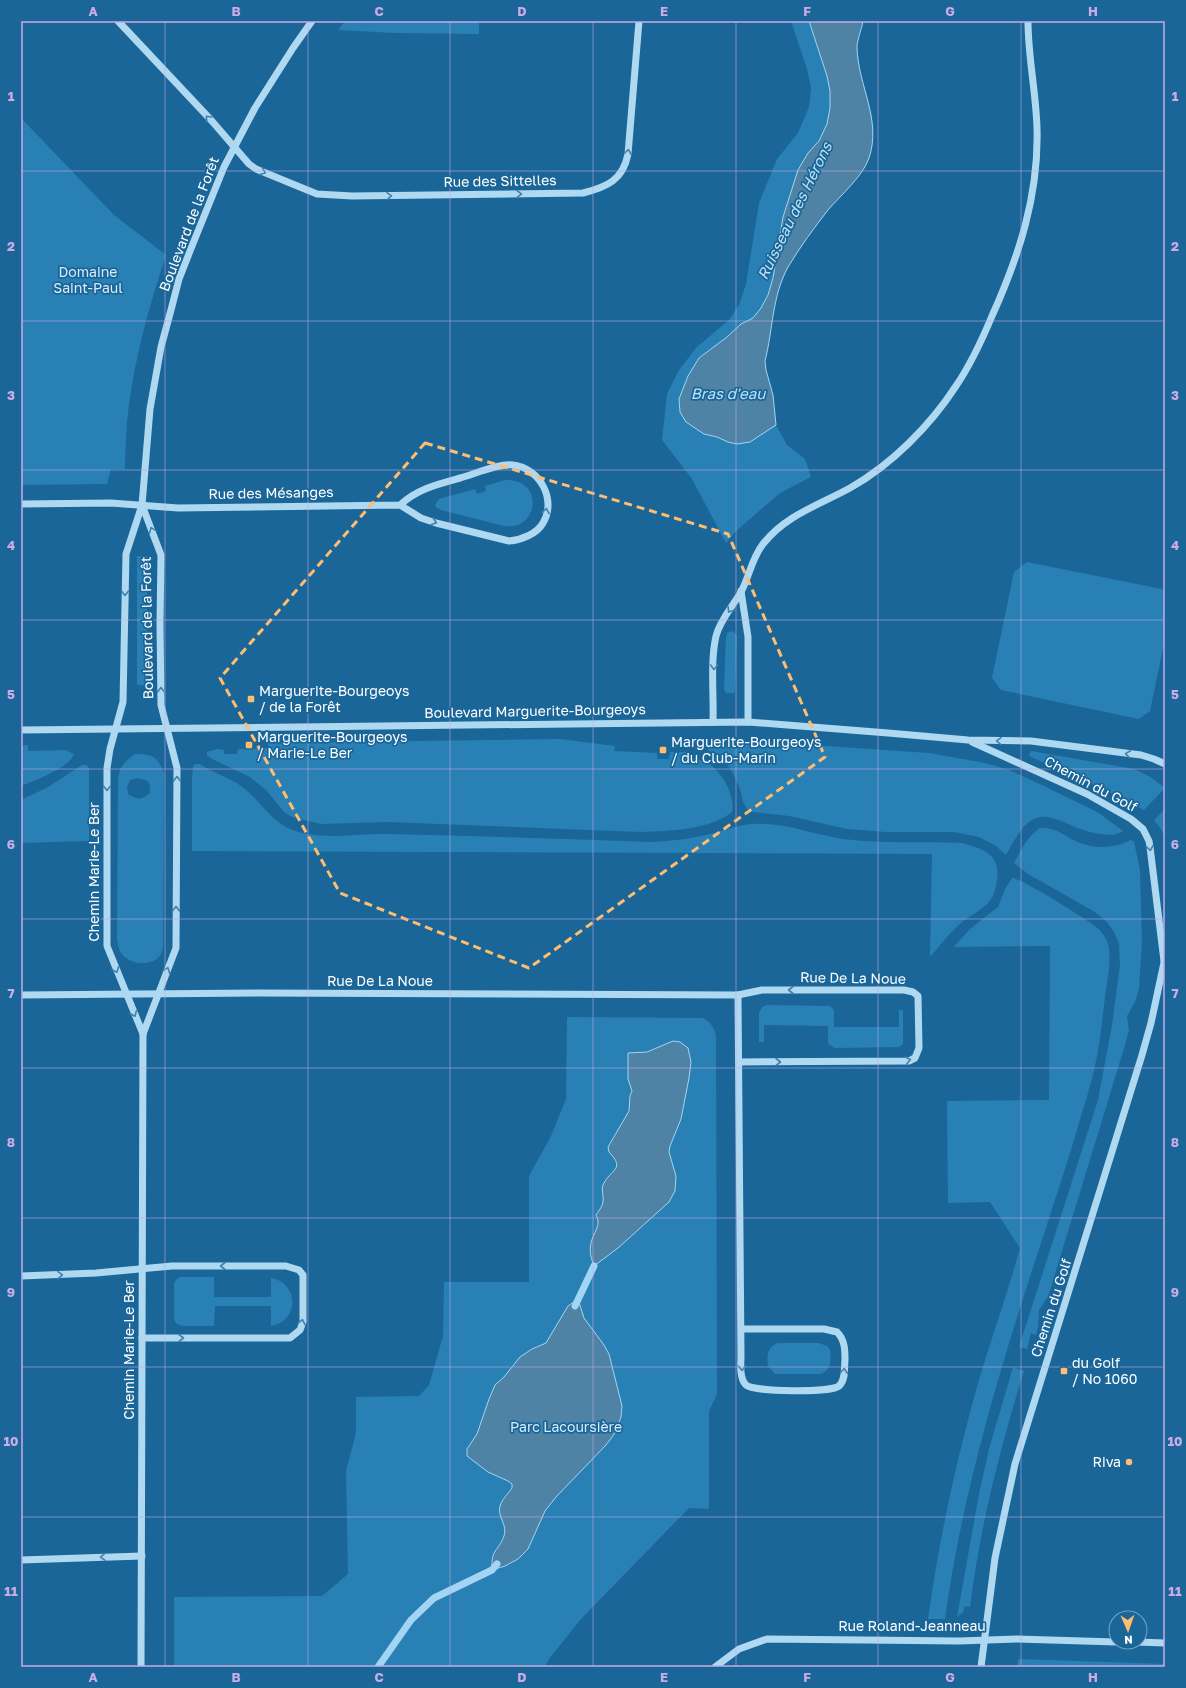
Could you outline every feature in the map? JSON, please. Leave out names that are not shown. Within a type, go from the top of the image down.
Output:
[{"type":"street","name":"Rue des Sittelles","points":[[118,21],[243,158],[256,169],[317,194],[352,196],[583,193],[599,189],[613,181],[620,174],[626,164],[630,134],[639,21]]},
{"type":"street","name":"Boulevard de la Forêt","points":[[116,728],[123,702],[126,554],[142,505],[150,416],[161,348],[179,279],[216,187],[234,147],[269,84],[312,21]]},
{"type":"street","points":[[713,722],[714,667],[718,628],[741,591],[764,542],[795,516],[850,488],[891,459],[933,417],[957,385],[973,357],[1013,266],[1023,237],[1030,207],[1037,153],[1037,129],[1028,21]]},
{"type":"street","points":[[514,465],[535,475],[543,484],[547,509],[543,524],[532,534],[518,540],[509,541],[436,523],[421,518],[400,505],[408,497],[434,485],[501,466],[514,465]]},
{"type":"street","name":"Rue des Mésanges","points":[[21,504],[111,503],[178,508],[400,505]]},
{"type":"street","name":"Boulevard de la Forêt","points":[[142,505],[161,555],[161,705],[167,728]]},
{"type":"street","points":[[741,591],[748,637],[748,722]]},
{"type":"street","name":"Boulevard Marguerite-Bourgeoys","points":[[21,730],[713,722]]},
{"type":"street","name":"Chemin du Golf","points":[[713,722],[748,722],[888,732],[968,740],[1031,741],[1141,756],[1154,759],[1165,764]]},
{"type":"street","name":"Chemin Marie-Le Ber","points":[[116,728],[110,749],[107,768],[107,946],[143,1034]]},
{"type":"street","name":"Chemin Marie-Le Ber","points":[[141,1667],[143,1034],[176,948],[177,768],[167,728]]},
{"type":"street","name":"Chemin du Golf","points":[[968,740],[1087,794],[1139,824],[1146,834],[1150,847],[1165,959],[1142,1056],[1015,1464],[995,1558],[981,1667]]},
{"type":"street","name":"Rue De La Noue","points":[[21,995],[158,993],[738,995],[762,990],[904,990],[916,993],[918,996],[919,1048],[915,1058],[910,1061],[739,1062]]},
{"type":"street","points":[[738,995],[741,1329],[742,1377],[744,1383],[749,1388],[763,1390],[826,1390],[838,1387],[842,1382],[845,1370],[845,1348],[843,1341],[837,1332],[824,1329],[741,1329]]},
{"type":"street","points":[[21,1276],[96,1274],[182,1266],[292,1267],[299,1270],[303,1275],[304,1314],[300,1330],[290,1338],[142,1338]]},
{"type":"street","points":[[21,1560],[142,1556]]},
{"type":"street","name":"Rue Roland-Jeanneau","points":[[716,1667],[739,1649],[766,1639],[1017,1639],[1108,1642]]},
{"type":"street","points":[[1148,1642],[1165,1643]]},
{"type":"highlighted area","points":[[425,443],[728,534],[825,757],[529,968],[340,893],[220,678]]},
{"type":"green space","points":[[345,21],[479,21],[479,34],[395,33],[338,30]]},
{"type":"green space","points":[[791,21],[863,21],[857,46],[861,77],[872,116],[873,135],[869,158],[861,172],[827,211],[806,239],[788,268],[777,294],[765,361],[773,395],[776,425],[787,445],[805,459],[811,477],[780,493],[736,531],[726,543],[692,479],[662,440],[667,394],[679,370],[697,347],[729,320],[739,305],[746,284],[759,203],[777,159],[798,133],[809,107],[811,88],[807,69]]},
{"type":"green space","name":"Domaine Saint-Paul","points":[[21,118],[114,215],[166,255],[147,316],[137,358],[127,421],[125,469],[111,469],[107,484],[21,485]]},
{"type":"green space","points":[[505,480],[518,482],[527,488],[532,496],[533,505],[530,514],[524,521],[515,526],[504,526],[441,510],[435,505],[439,499],[475,489],[477,494],[486,491],[485,486]]},
{"type":"green space","points":[[137,556],[147,556],[147,685],[137,685]]},
{"type":"green space","points":[[1027,562],[1162,589],[1165,592],[1165,639],[1150,711],[1139,719],[1001,690],[992,678],[1014,572]]},
{"type":"green space","points":[[731,631],[735,633],[737,637],[735,690],[734,693],[726,693],[724,689],[726,638],[727,633]]},
{"type":"green space","points":[[560,739],[615,746],[614,751],[657,753],[657,759],[669,759],[670,752],[688,752],[689,758],[708,763],[723,778],[732,799],[732,812],[712,823],[701,826],[676,830],[641,832],[387,822],[321,824],[292,817],[284,812],[267,791],[250,777],[212,759],[207,755],[207,752],[217,749],[224,750],[224,754],[237,754],[238,749],[268,748],[268,743]]},
{"type":"green space","points":[[767,742],[929,753],[985,763],[1009,770],[1099,813],[1123,831],[1113,835],[1088,832],[1053,818],[1039,817],[1027,824],[1017,836],[1006,855],[996,846],[979,837],[954,832],[886,832],[847,829],[789,816],[753,812],[747,809],[743,802],[740,789],[732,771],[726,763],[708,750],[707,746]]},
{"type":"green space","points":[[28,745],[28,751],[65,750],[74,754],[71,759],[58,769],[21,786],[21,746]]},
{"type":"green space","points":[[1031,751],[1134,769],[1149,776],[1165,788],[1144,810],[1109,792],[1029,756]]},
{"type":"green space","points":[[135,754],[151,756],[157,760],[164,773],[163,948],[159,957],[150,962],[144,963],[134,962],[124,957],[120,952],[117,940],[118,778],[122,767]],"holes":[[[138,778],[148,781],[150,793],[147,795],[139,798],[128,794],[127,787],[130,780]]]},
{"type":"green space","points":[[195,764],[200,764],[241,786],[281,824],[288,828],[312,835],[337,836],[387,834],[652,842],[679,840],[706,835],[735,827],[765,824],[858,841],[962,843],[989,854],[998,871],[997,883],[990,901],[982,909],[964,920],[930,957],[932,854],[192,851],[192,777],[193,767]]},
{"type":"green space","points":[[82,765],[87,765],[89,768],[89,841],[21,843],[21,800],[48,787]]},
{"type":"green space","points":[[1165,809],[1165,839],[1161,829],[1154,820]]},
{"type":"green space","points":[[1040,828],[1052,829],[1078,842],[1091,846],[1105,847],[1118,845],[1131,840],[1134,842],[1140,870],[1142,942],[1139,989],[1135,1002],[1127,1016],[1129,1030],[1125,1045],[1048,1297],[1039,1310],[1036,1335],[1031,1333],[1027,1349],[1019,1347],[1098,1100],[1112,1025],[1120,965],[1119,944],[1114,932],[1107,922],[1095,912],[1028,874],[1014,863],[1028,840]]},
{"type":"green space","points":[[1012,878],[1040,891],[1098,929],[1105,937],[1108,944],[1110,957],[1109,970],[1099,1043],[1092,1078],[1075,1137],[1010,1340],[990,1409],[964,1513],[950,1584],[945,1619],[928,1619],[941,1538],[965,1431],[1020,1248],[990,1202],[948,1203],[947,1101],[1049,1100],[1050,946],[954,947],[970,929],[998,907],[1005,889]]},
{"type":"green space","points":[[767,1005],[830,1006],[834,1010],[834,1027],[899,1027],[899,1010],[903,1010],[903,1044],[899,1047],[834,1048],[828,1043],[828,1026],[764,1025],[764,1042],[759,1042],[759,1013],[762,1007]]},
{"type":"green space","name":"Parc Lacoursière","points":[[567,1017],[703,1018],[712,1026],[716,1036],[717,1394],[709,1411],[709,1509],[689,1508],[581,1619],[549,1659],[545,1667],[174,1667],[174,1597],[322,1596],[348,1574],[346,1471],[356,1433],[356,1397],[419,1396],[429,1385],[443,1336],[444,1282],[529,1282],[529,1176],[551,1136],[566,1099]]},
{"type":"green space","points":[[180,1277],[214,1277],[214,1297],[271,1297],[271,1278],[280,1281],[287,1287],[291,1294],[291,1310],[287,1318],[280,1323],[271,1326],[271,1306],[215,1306],[214,1326],[183,1326],[177,1324],[174,1320],[174,1283]]},
{"type":"green space","points":[[778,1343],[819,1343],[827,1346],[830,1350],[829,1368],[820,1374],[775,1374],[768,1366],[768,1352]]},
{"type":"green space","points":[[1013,1367],[1024,1371],[999,1458],[985,1517],[970,1607],[965,1606],[963,1612],[957,1617],[979,1494],[989,1449]]},
{"type":"green space","points":[[1018,1659],[1165,1664],[1165,1667],[1017,1667]]},
{"type":"water","name":"Bras d'eau","points":[[809,21],[863,21],[857,48],[858,62],[871,116],[873,130],[872,144],[869,158],[862,172],[828,210],[807,238],[788,267],[783,278],[776,301],[765,361],[773,395],[776,425],[750,442],[737,444],[704,434],[686,422],[680,412],[679,399],[688,376],[699,358],[727,337],[741,324],[753,318],[761,308],[768,295],[773,278],[783,217],[798,170],[808,153],[819,141],[827,124],[830,108],[830,91],[827,76]]},
{"type":"water","points":[[673,1041],[680,1042],[688,1048],[691,1062],[681,1119],[669,1152],[676,1176],[675,1191],[669,1202],[618,1248],[594,1266],[590,1249],[592,1239],[598,1226],[598,1219],[596,1215],[603,1203],[603,1185],[617,1166],[614,1158],[609,1152],[608,1147],[629,1111],[630,1096],[632,1091],[628,1079],[628,1053],[647,1052]]},
{"type":"water","points":[[578,1299],[584,1318],[609,1354],[622,1406],[621,1417],[615,1433],[606,1445],[556,1497],[545,1511],[528,1549],[518,1559],[505,1566],[492,1570],[494,1554],[502,1541],[505,1532],[499,1510],[501,1503],[512,1488],[512,1484],[488,1472],[467,1456],[467,1449],[477,1434],[495,1385],[504,1377],[520,1357],[532,1349],[546,1343],[568,1306]]},
{"type":"waterway","points":[[575,1306],[594,1266]]},
{"type":"waterway","points":[[378,1667],[411,1620],[434,1598],[492,1570],[497,1564]]},
{"type":"place","name":"Marguerite-Bourgeoys / de la Forêt","points":[[251,699]]},
{"type":"place","name":"Marguerite-Bourgeoys / Marie-Le Ber","points":[[249,745]]},
{"type":"place","name":"Marguerite-Bourgeoys / du Club-Marin","points":[[663,750]]},
{"type":"place","name":"du Golf / No 1060","points":[[1064,1371]]},
{"type":"place","name":"Riva","points":[[1129,1462]]},
{"type":"water label","name":"Ruisseau des Hérons","points":[[795,211]]}]
